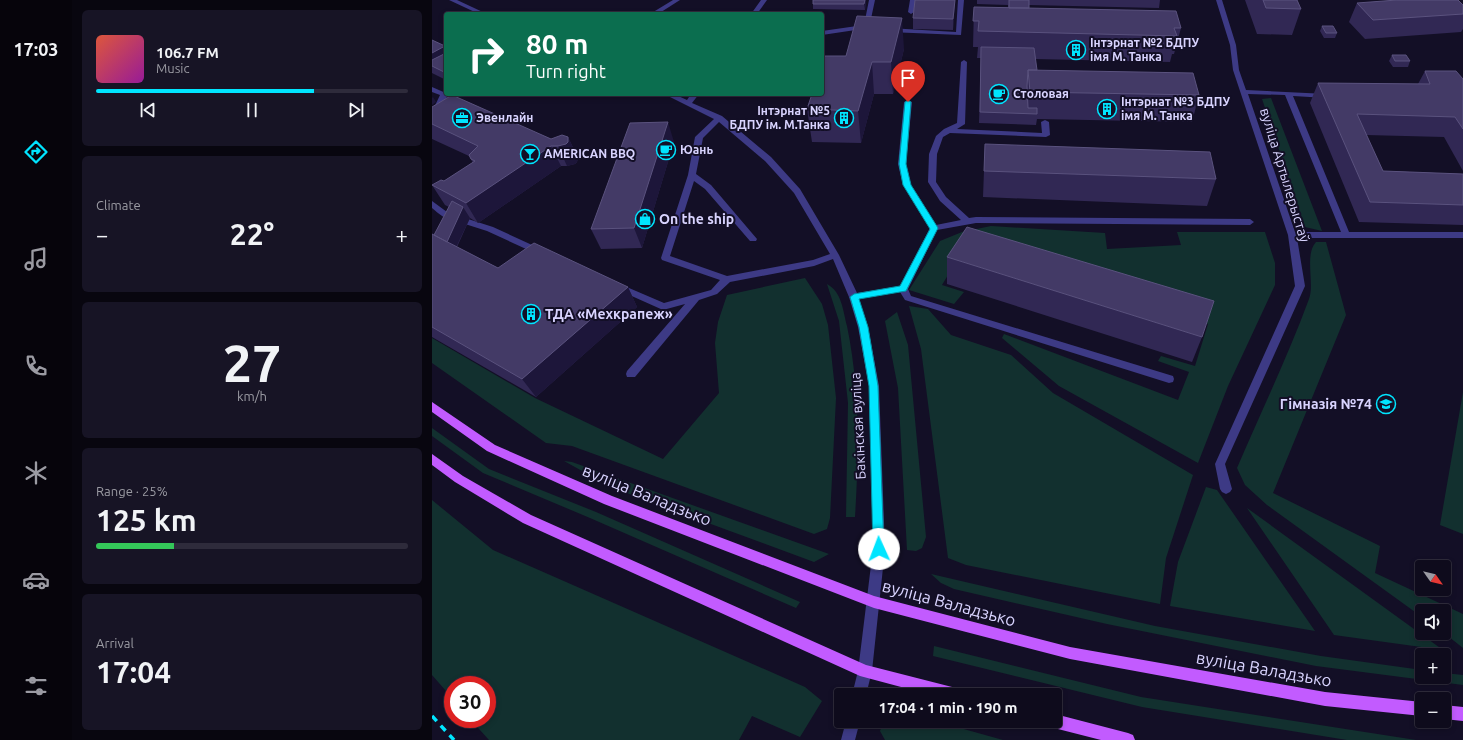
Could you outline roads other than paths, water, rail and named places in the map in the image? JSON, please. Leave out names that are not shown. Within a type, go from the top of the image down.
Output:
[{"type":"main road","name":"вуліца Валадзько","points":[[432,406],[491,448],[608,500],[874,602],[1070,653],[1325,699],[1415,708]]},
{"type":"main road","points":[[432,459],[459,478],[526,520],[865,671],[929,688]]},
{"type":"main road","points":[[1451,713],[1463,714]]},
{"type":"main road","points":[[1062,723],[1128,740]]},
{"type":"street","points":[[452,0],[479,12]]},
{"type":"street","points":[[656,12],[677,0]]},
{"type":"street","points":[[755,12],[764,0]]},
{"type":"street","points":[[872,0],[874,28]]},
{"type":"street","points":[[911,12],[914,0]]},
{"type":"street","points":[[824,32],[874,28],[893,31],[959,34],[961,0]]},
{"type":"street","name":"вуліца Артылерыстаў","points":[[1219,0],[1233,45],[1236,70],[1292,235],[1300,286],[1220,464],[1226,489]]},
{"type":"street","points":[[964,62],[961,124],[940,136],[933,154],[932,182],[943,199],[968,222]]},
{"type":"street","points":[[432,89],[444,94],[437,112],[432,116]]},
{"type":"street","points":[[1244,92],[1331,96]]},
{"type":"street","points":[[1288,93],[1346,234]]},
{"type":"street","name":"Бакінская вуліца","points":[[672,96],[719,118],[768,159],[797,191],[836,255],[854,297],[863,327],[874,386],[879,549],[865,671],[861,688]]},
{"type":"street","points":[[688,103],[693,96]]},
{"type":"street","points":[[908,102],[902,164],[907,185],[934,228]]},
{"type":"street","points":[[719,118],[699,137],[692,175],[666,258],[727,279],[814,262],[836,255]]},
{"type":"street","points":[[948,132],[1046,135],[1045,122]]},
{"type":"street","points":[[692,175],[708,187],[753,239]]},
{"type":"street","points":[[432,204],[444,214],[455,218]]},
{"type":"street","points":[[934,228],[976,220],[1250,222]]},
{"type":"street","points":[[468,222],[490,229],[546,254]]},
{"type":"street","points":[[903,289],[934,228]]},
{"type":"street","points":[[1292,235],[1463,235]]},
{"type":"street","points":[[609,283],[663,307],[714,292],[727,279]]},
{"type":"street","points":[[854,297],[895,289],[903,289]]},
{"type":"street","points":[[903,289],[908,298],[1169,379]]},
{"type":"street","points":[[631,374],[696,297]]},
{"type":"street","points":[[848,740],[851,728]]},
{"type":"railway","points":[[432,716],[454,740]]},
{"type":"place","name":"Інтэрнат №2 БДПУ імя М. Танка","points":[[1076,50]]},
{"type":"place","name":"Столовая","points":[[999,94]]},
{"type":"place","name":"Інтэрнат №3 БДПУ імя М. Танка","points":[[1107,109]]},
{"type":"place","name":"Эвенлайн","points":[[462,118]]},
{"type":"place","name":"Інтэрнат №5 БДПУ ім. М.Танка","points":[[844,118]]},
{"type":"place","name":"Юань","points":[[666,150]]},
{"type":"place","name":"AMERICAN BBQ","points":[[530,154]]},
{"type":"place","name":"On the ship","points":[[645,219]]},
{"type":"place","name":"ТДА «Мехкрапеж»","points":[[531,314]]},
{"type":"place","name":"Гімназія №74","points":[[1386,404]]}]
